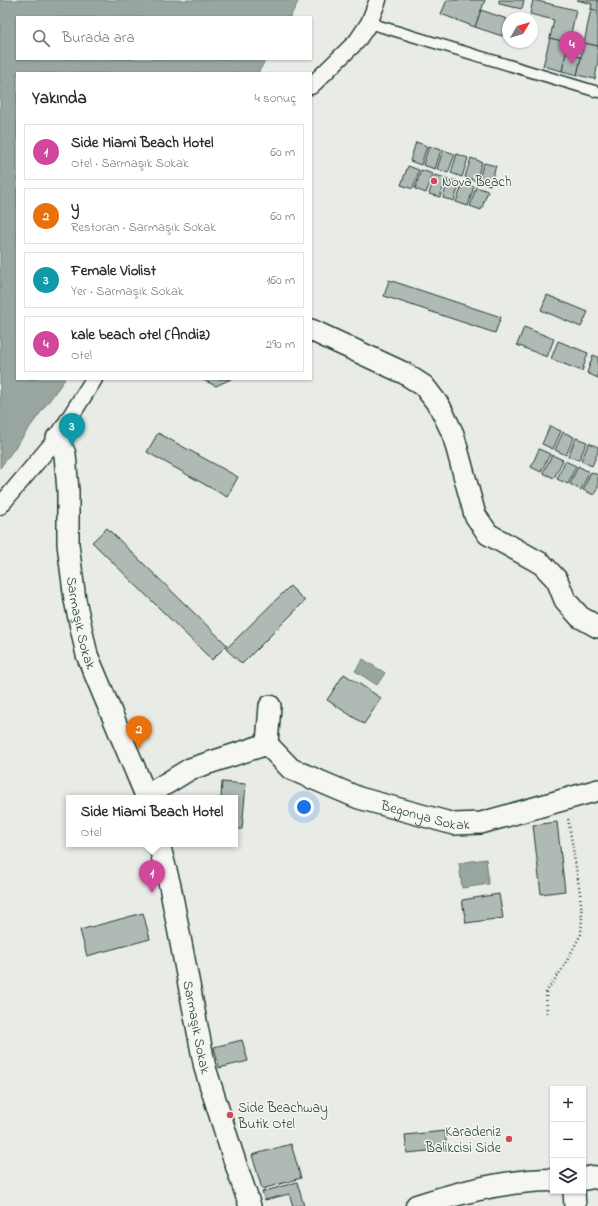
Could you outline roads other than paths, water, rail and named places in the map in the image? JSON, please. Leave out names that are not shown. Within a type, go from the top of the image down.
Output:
[{"type":"main road","points":[[586,1178],[598,1178]]},
{"type":"main road","points":[[417,1206],[467,1192],[509,1183],[550,1180]]},
{"type":"street","points":[[312,85],[357,41],[369,23],[378,0]]},
{"type":"street","points":[[312,330],[404,373],[424,386],[440,407],[453,434],[475,515],[488,534],[542,564],[557,580],[565,600],[580,617],[598,627]]},
{"type":"street","points":[[0,506],[57,438],[93,380]]},
{"type":"street","name":"Sarmaşık Sokak","points":[[57,438],[65,454],[68,491],[68,544],[75,600],[87,655],[146,795]]},
{"type":"street","points":[[150,795],[190,769],[267,744],[270,706]]},
{"type":"street","name":"Begonya Sokak","points":[[267,744],[291,769],[359,798],[454,824],[481,823],[598,790]]},
{"type":"street","name":"Sarmaşık Sokak","points":[[160,847],[170,886],[205,1068],[250,1206]]},
{"type":"street","points":[[574,1194],[575,1206]]},
{"type":"lane","points":[[369,23],[598,92]]},
{"type":"place","name":"kale beach otel (Andiz)","points":[[572,64]]},
{"type":"place","name":"Nova Beach","points":[[434,181]]},
{"type":"place","name":"Female Violist","points":[[72,446]]},
{"type":"place","name":"y","points":[[139,749]]},
{"type":"place","name":"Side Miami Beach Hotel","points":[[152,893]]},
{"type":"place","name":"Side Beachway Butik Otel","points":[[230,1115]]},
{"type":"place","name":"Karadeniz Balikcisi Side","points":[[509,1139]]}]
